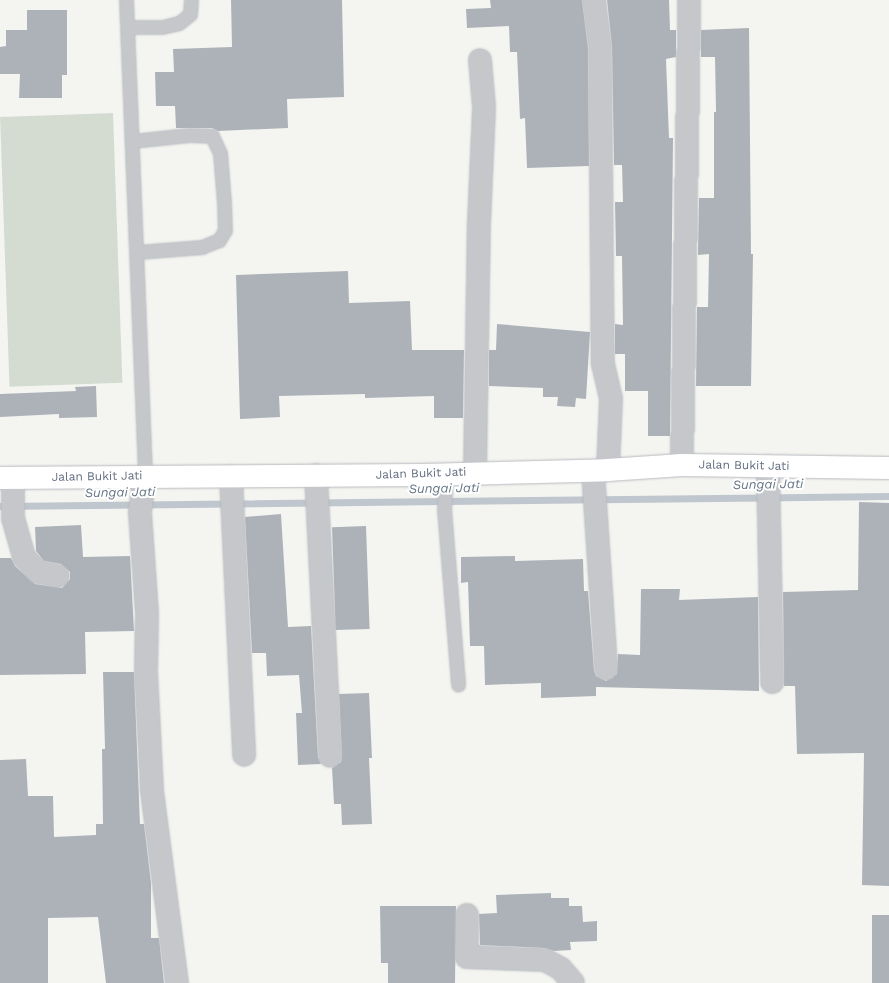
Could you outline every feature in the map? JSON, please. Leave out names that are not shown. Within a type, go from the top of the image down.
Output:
[{"type":"street","points":[[594,0],[600,47],[603,364],[611,398],[597,486],[606,669]]},
{"type":"street","points":[[682,465],[689,0]]},
{"type":"street","points":[[475,472],[479,223],[484,107],[480,60]]},
{"type":"street","name":"Jalan Bukit Jati","points":[[7,478],[143,494],[232,494],[316,492],[445,483],[475,472],[597,486],[682,465],[769,477],[889,468]]},
{"type":"street","points":[[769,477],[772,682]]},
{"type":"street","points":[[7,478],[12,510],[24,557],[38,572],[58,576]]},
{"type":"street","points":[[316,492],[330,756]]},
{"type":"street","points":[[143,494],[148,614],[146,672],[152,791],[177,983]]},
{"type":"street","points":[[232,494],[244,755]]},
{"type":"street","points":[[467,915],[467,957],[545,960],[561,969],[573,983]]},
{"type":"lane","points":[[126,0],[137,252],[143,494]]},
{"type":"lane","points":[[127,27],[162,27],[179,23],[190,14],[191,0]]},
{"type":"lane","points":[[132,141],[189,134],[212,136],[220,153],[224,203],[225,230],[219,240],[202,247],[137,252]]},
{"type":"lane","points":[[445,483],[444,509],[458,684]]},
{"type":"shaded area","points":[[113,113],[122,383],[9,387],[0,117]]},
{"type":"building","points":[[231,0],[342,0],[344,97],[287,99],[288,128],[218,131],[212,128],[176,128],[175,106],[156,106],[155,72],[174,72],[173,49],[232,47]]},
{"type":"building","points":[[490,0],[582,0],[588,48],[589,166],[527,168],[525,118],[520,119],[517,52],[510,52],[509,26],[467,28],[466,9],[491,8]]},
{"type":"building","points":[[607,0],[669,0],[670,30],[676,30],[676,57],[666,59],[669,138],[673,138],[670,436],[648,436],[648,391],[625,391],[625,354],[615,354],[615,324],[623,325],[622,256],[616,256],[615,202],[623,202],[622,165],[614,165],[612,47]]},
{"type":"building","points":[[27,10],[67,10],[67,75],[62,75],[62,98],[19,98],[20,74],[0,74],[0,47],[6,46],[6,30],[27,30]]},
{"type":"building","points":[[749,28],[751,254],[753,254],[751,386],[696,386],[697,307],[708,307],[709,254],[698,255],[699,198],[714,198],[714,112],[716,112],[715,57],[701,57],[701,30]]},
{"type":"building","points":[[348,271],[349,303],[410,301],[412,350],[464,350],[463,418],[434,418],[434,396],[365,398],[365,394],[279,396],[280,417],[240,419],[236,275]]},
{"type":"building","points":[[497,324],[590,332],[586,399],[576,398],[575,407],[557,406],[558,397],[543,397],[543,388],[489,386],[489,350],[496,350]]},
{"type":"building","points":[[96,386],[97,417],[59,418],[59,414],[0,417],[0,394],[76,391],[75,387]]},
{"type":"building","points":[[859,502],[889,503],[889,886],[862,885],[864,753],[797,754],[795,686],[784,686],[783,592],[858,590]]},
{"type":"building","points":[[281,514],[288,627],[311,626],[318,757],[321,764],[298,765],[296,713],[302,713],[299,675],[267,676],[266,653],[252,653],[245,517]]},
{"type":"building","points":[[81,525],[83,557],[130,556],[134,631],[85,632],[86,674],[0,675],[0,558],[11,558],[15,566],[35,584],[62,588],[70,579],[70,572],[61,564],[44,561],[36,551],[35,527]]},
{"type":"building","points":[[366,526],[370,629],[336,630],[332,527]]},
{"type":"building","points":[[515,556],[515,561],[583,559],[584,591],[588,591],[594,670],[596,676],[606,681],[617,674],[618,654],[640,655],[641,589],[680,589],[679,600],[758,597],[759,691],[596,687],[596,696],[541,698],[541,683],[485,685],[484,646],[470,646],[468,582],[461,583],[461,557]]},
{"type":"building","points":[[103,672],[134,672],[140,824],[144,824],[151,883],[151,938],[159,938],[164,983],[106,983],[98,917],[48,918],[48,983],[0,983],[0,760],[26,759],[28,796],[53,796],[54,837],[96,835],[96,824],[103,824],[102,749],[105,749]]},
{"type":"building","points":[[369,693],[372,758],[369,758],[372,824],[342,825],[341,804],[334,804],[332,768],[341,762],[342,756],[339,694]]},
{"type":"building","points":[[551,893],[551,898],[569,898],[569,906],[582,906],[583,922],[597,921],[597,941],[570,942],[571,950],[554,951],[545,948],[480,945],[479,914],[497,913],[496,895]]},
{"type":"building","points":[[380,906],[456,906],[455,983],[388,983],[388,963],[381,963]]},
{"type":"building","points":[[872,915],[889,915],[889,983],[872,983]]},
{"type":"waterway","name":"Sungai Jati","points":[[0,506],[889,496]]}]
